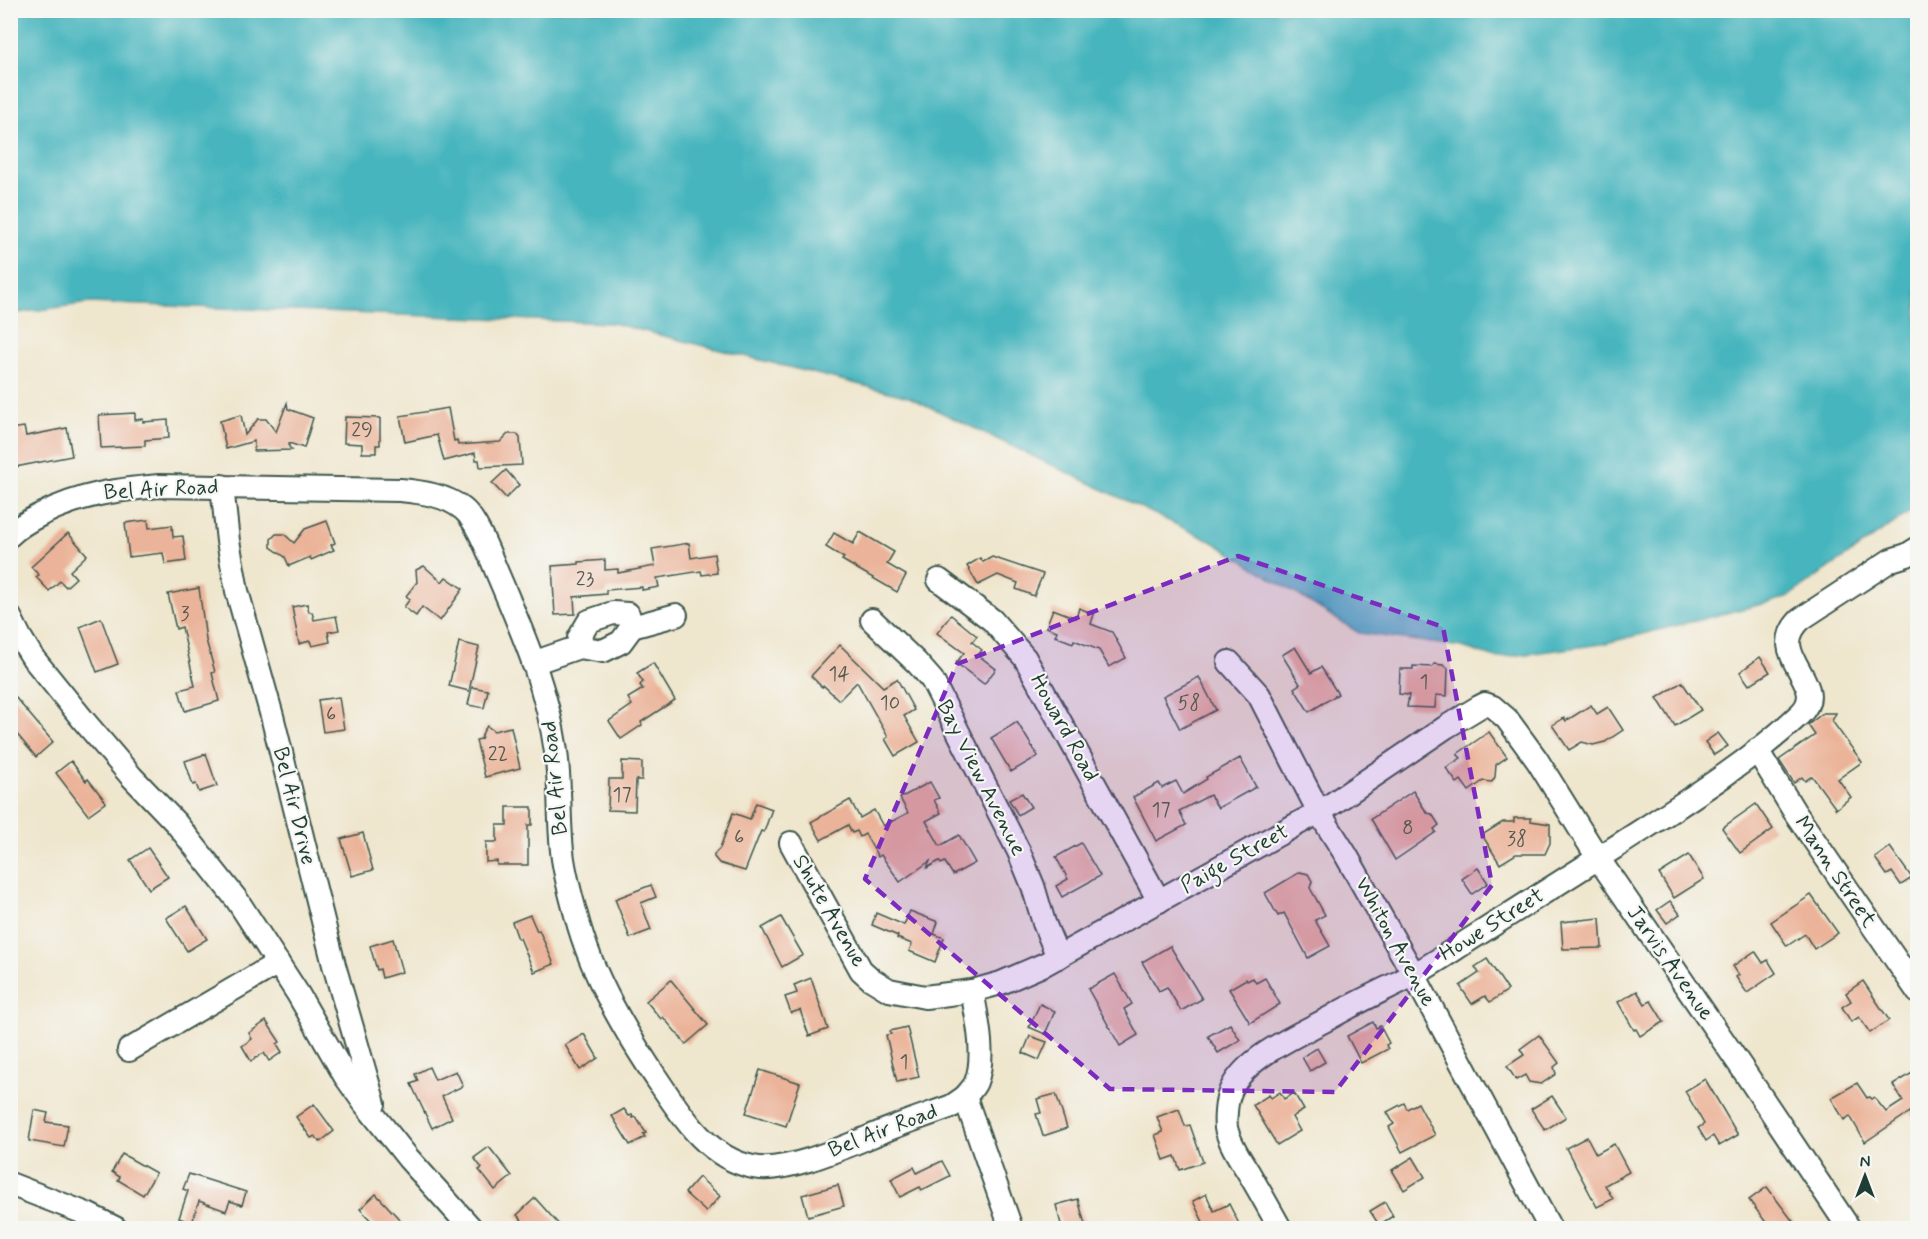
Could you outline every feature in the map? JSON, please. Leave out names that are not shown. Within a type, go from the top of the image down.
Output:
[{"type":"street","name":"Bel Air Road","points":[[10,535],[27,522],[46,512],[91,494],[126,488],[159,486],[400,490],[425,492],[463,509],[480,534],[513,612],[533,663],[549,717],[556,752],[563,859],[576,918],[593,963],[620,1019],[643,1059],[691,1128],[714,1149],[735,1162],[754,1168],[771,1168],[831,1152],[952,1106],[965,1097]]},
{"type":"street","name":"Bel Air Drive","points":[[222,486],[228,541],[237,591],[272,716],[334,965],[380,1123]]},
{"type":"street","name":"Howe Street","points":[[1280,1228],[1233,1146],[1226,1126],[1229,1095],[1248,1066],[1263,1055],[1359,1001],[1414,975],[1700,792],[1757,750],[1802,714],[1810,698],[1809,690],[1792,660],[1789,649],[1790,632],[1801,619],[1891,560],[1914,558]]},
{"type":"street","name":"Howard Road","points":[[939,580],[992,620],[1025,658],[1159,901]]},
{"type":"street","points":[[579,647],[579,638],[589,621],[613,613],[628,614],[632,627]]},
{"type":"street","points":[[533,663],[579,647],[603,651],[621,642],[632,627],[676,615]]},
{"type":"street","points":[[10,617],[33,658],[84,721],[207,860],[237,900],[278,963],[345,1076],[415,1166],[471,1228]]},
{"type":"street","name":"Bay View Avenue","points":[[872,620],[932,680],[1019,852],[1058,957]]},
{"type":"street","name":"Whiton Avenue","points":[[1229,662],[1259,695],[1319,812],[1414,975],[1550,1228]]},
{"type":"street","name":"Paige Street","points":[[972,992],[1001,983],[1058,957],[1319,812],[1446,727],[1485,704]]},
{"type":"street","name":"Jarvis Avenue","points":[[1485,704],[1493,707],[1507,719],[1537,760],[1598,858],[1849,1228]]},
{"type":"street","name":"Mann Street","points":[[1757,750],[1794,811],[1917,992]]},
{"type":"street","name":"Shute Avenue","points":[[790,843],[861,970],[871,979],[889,990],[925,997],[972,992]]},
{"type":"street","points":[[129,1050],[278,963]]},
{"type":"street","points":[[972,992],[978,1023],[980,1065],[976,1083],[965,1097],[1011,1228]]},
{"type":"street","points":[[10,1185],[87,1214],[116,1228]]},
{"type":"highlighted area","points":[[1238,556],[1443,627],[1492,885],[1335,1092],[1110,1089],[865,879],[957,664]]},
{"type":"water","points":[[10,11],[1917,11],[1917,507],[1786,598],[1602,644],[1496,658],[1462,647],[1359,633],[1215,543],[909,397],[612,323],[89,303],[11,314]]},
{"type":"building","points":[[287,403],[288,409],[313,418],[304,448],[289,443],[292,450],[254,451],[254,441],[226,449],[220,421],[241,415],[245,435],[258,419],[266,419],[276,432]]},
{"type":"building","points":[[448,408],[454,441],[457,440],[458,445],[500,442],[508,434],[517,434],[520,438],[522,465],[480,467],[475,453],[444,461],[437,435],[405,442],[400,416]]},
{"type":"building","points":[[135,413],[135,420],[143,419],[143,422],[168,420],[169,438],[145,440],[145,446],[101,448],[99,415]]},
{"type":"building","points":[[345,417],[380,418],[380,445],[376,445],[376,453],[362,453],[362,444],[344,443]]},
{"type":"building","points":[[24,427],[26,436],[67,428],[72,456],[10,468],[10,429]]},
{"type":"building","points":[[506,470],[519,485],[506,498],[492,483]]},
{"type":"building","points":[[148,520],[149,528],[172,525],[173,537],[183,536],[186,561],[165,564],[163,553],[129,557],[125,523]]},
{"type":"building","points":[[327,521],[335,543],[331,545],[334,550],[289,566],[285,557],[271,547],[271,539],[276,534],[284,534],[294,543],[305,529]]},
{"type":"building","points":[[860,532],[894,552],[887,564],[906,575],[897,592],[842,560],[844,558],[826,547],[834,533],[853,544]]},
{"type":"building","points":[[68,533],[87,555],[70,571],[76,578],[66,587],[60,581],[49,591],[36,577],[39,575],[31,567]]},
{"type":"building","points":[[689,543],[691,558],[714,554],[717,573],[702,575],[701,571],[657,578],[659,587],[642,590],[642,587],[606,590],[606,594],[574,597],[575,614],[555,615],[552,566],[605,560],[605,570],[618,569],[618,573],[655,566],[652,549]]},
{"type":"building","points":[[992,557],[1043,574],[1034,596],[1016,589],[1018,583],[998,575],[978,585],[967,566],[980,558],[983,562]]},
{"type":"building","points":[[424,566],[442,582],[446,577],[463,589],[440,621],[422,607],[416,616],[404,607],[410,599],[406,596],[417,582],[416,570]]},
{"type":"building","points":[[199,588],[206,640],[215,672],[212,673],[219,701],[185,711],[179,690],[195,686],[182,627],[176,629],[168,594]]},
{"type":"building","points":[[307,604],[314,620],[336,616],[339,630],[328,632],[330,642],[312,646],[310,641],[299,644],[292,607]]},
{"type":"building","points":[[1079,608],[1094,614],[1091,624],[1112,632],[1126,658],[1109,667],[1099,650],[1074,640],[1073,643],[1055,636],[1057,631],[1046,627],[1053,609],[1076,618]]},
{"type":"building","points":[[951,615],[977,636],[972,642],[982,650],[978,655],[996,669],[984,684],[956,663],[964,653],[937,633]]},
{"type":"building","points":[[101,618],[118,664],[97,672],[80,627]]},
{"type":"building","points":[[459,642],[479,647],[469,691],[449,686]]},
{"type":"building","points":[[840,645],[883,687],[897,679],[914,710],[904,716],[919,742],[895,756],[885,739],[888,737],[857,682],[839,700],[811,676]]},
{"type":"building","points":[[1295,647],[1311,673],[1321,667],[1338,694],[1309,712],[1294,688],[1300,684],[1282,655]]},
{"type":"building","points":[[1760,657],[1770,672],[1749,685],[1740,672]]},
{"type":"building","points":[[653,663],[675,700],[641,722],[642,725],[621,739],[609,721],[632,705],[628,698],[643,689],[640,685],[643,682],[637,673]]},
{"type":"building","points":[[1434,664],[1448,668],[1447,696],[1436,695],[1435,708],[1407,707],[1409,695],[1399,694],[1400,669],[1413,669],[1413,666],[1432,667]]},
{"type":"building","points":[[1199,677],[1216,710],[1180,729],[1163,696]]},
{"type":"building","points":[[1682,682],[1701,710],[1675,726],[1657,698]]},
{"type":"building","points":[[472,687],[488,690],[484,708],[468,705]]},
{"type":"building","points":[[10,691],[53,742],[36,757],[10,726]]},
{"type":"building","points":[[339,697],[344,729],[323,732],[318,700]]},
{"type":"building","points":[[1591,705],[1597,714],[1608,707],[1623,730],[1605,742],[1593,745],[1582,742],[1569,750],[1552,725],[1564,718],[1566,721]]},
{"type":"building","points":[[1823,713],[1836,713],[1832,721],[1862,762],[1838,779],[1851,797],[1836,809],[1812,776],[1805,781],[1802,777],[1794,783],[1779,760],[1815,735],[1808,725]]},
{"type":"building","points":[[1017,722],[1038,756],[1011,772],[991,738]]},
{"type":"building","points":[[487,726],[494,731],[511,727],[520,768],[485,777],[476,740],[481,739]]},
{"type":"building","points":[[1489,732],[1507,757],[1496,765],[1492,782],[1483,781],[1469,791],[1461,780],[1457,783],[1446,768],[1461,758],[1457,754]]},
{"type":"building","points":[[1718,733],[1728,746],[1714,755],[1705,742]]},
{"type":"building","points":[[206,754],[217,786],[199,792],[196,784],[193,785],[185,761]]},
{"type":"building","points":[[1240,758],[1256,787],[1218,808],[1210,795],[1179,811],[1186,825],[1156,841],[1133,797],[1159,783],[1162,788],[1176,781],[1183,794],[1207,779],[1206,777]]},
{"type":"building","points":[[71,761],[106,802],[88,815],[56,773]]},
{"type":"building","points":[[622,761],[642,762],[642,780],[636,780],[635,811],[608,810],[609,779],[622,779]]},
{"type":"building","points":[[930,782],[939,798],[934,800],[941,813],[926,821],[940,846],[959,835],[975,863],[953,875],[945,862],[941,864],[939,861],[927,868],[930,861],[900,882],[881,855],[878,857],[865,834],[860,837],[857,831],[852,833],[848,825],[821,840],[811,822],[850,800],[860,818],[874,810],[883,826],[908,813],[900,798]]},
{"type":"building","points":[[1413,791],[1427,813],[1432,814],[1439,825],[1434,829],[1436,832],[1395,860],[1371,819]]},
{"type":"building","points":[[1022,793],[1031,807],[1018,815],[1009,800]]},
{"type":"building","points":[[756,803],[772,809],[764,832],[761,831],[745,871],[719,863],[714,854],[720,848],[733,813],[750,819]]},
{"type":"building","points":[[1756,804],[1773,829],[1740,853],[1722,828]]},
{"type":"building","points":[[507,807],[532,807],[532,825],[528,825],[528,865],[497,865],[497,861],[486,862],[486,842],[497,842],[497,825],[507,825]]},
{"type":"building","points":[[1514,818],[1531,818],[1531,821],[1550,824],[1550,843],[1545,854],[1516,854],[1500,864],[1482,835],[1503,822],[1514,822]]},
{"type":"building","points":[[363,833],[373,870],[352,876],[341,839]]},
{"type":"building","points":[[1081,843],[1100,876],[1062,897],[1056,886],[1068,879],[1056,857]]},
{"type":"building","points":[[1890,847],[1912,878],[1901,885],[1892,872],[1887,875],[1875,858]]},
{"type":"building","points":[[148,848],[168,877],[149,889],[130,860]]},
{"type":"building","points":[[1689,855],[1704,879],[1674,898],[1659,874]]},
{"type":"building","points":[[1478,868],[1488,883],[1472,894],[1462,879]]},
{"type":"building","points":[[1300,872],[1308,874],[1312,881],[1310,888],[1325,915],[1315,920],[1330,946],[1308,958],[1284,913],[1278,916],[1265,893]]},
{"type":"building","points":[[651,885],[656,897],[641,903],[651,930],[630,938],[615,899]]},
{"type":"building","points":[[1811,895],[1838,933],[1814,949],[1805,934],[1787,946],[1771,922]]},
{"type":"building","points":[[1670,901],[1680,914],[1667,923],[1657,910]]},
{"type":"building","points":[[186,906],[207,939],[187,951],[166,918]]},
{"type":"building","points":[[910,911],[938,922],[934,934],[944,938],[935,962],[909,951],[912,944],[872,925],[876,913],[904,925]]},
{"type":"building","points":[[530,915],[554,964],[534,972],[512,922]]},
{"type":"building","points":[[781,917],[803,955],[782,967],[762,928]]},
{"type":"building","points":[[1600,918],[1602,948],[1563,949],[1561,922]]},
{"type":"building","points":[[393,939],[402,972],[382,978],[380,969],[377,970],[370,946]]},
{"type":"building","points":[[1170,946],[1202,999],[1181,1011],[1167,987],[1159,991],[1142,962]]},
{"type":"building","points":[[1755,951],[1763,963],[1768,960],[1776,973],[1747,993],[1736,977],[1739,975],[1733,966]]},
{"type":"building","points":[[1487,959],[1508,990],[1490,1002],[1485,996],[1472,1004],[1460,986],[1479,973],[1475,967]]},
{"type":"building","points":[[1115,974],[1132,1004],[1124,1009],[1138,1035],[1120,1046],[1088,989]]},
{"type":"building","points":[[811,978],[828,1029],[809,1036],[800,1010],[791,1013],[785,997],[797,993],[794,985]]},
{"type":"building","points":[[1253,978],[1256,983],[1265,978],[1280,1004],[1250,1023],[1229,989],[1246,979],[1247,981]]},
{"type":"building","points":[[671,980],[708,1025],[686,1044],[646,1001]]},
{"type":"building","points":[[1863,981],[1889,1020],[1870,1033],[1859,1017],[1851,1022],[1842,1007],[1851,1001],[1846,993]]},
{"type":"building","points":[[1637,991],[1645,1004],[1651,1001],[1664,1022],[1640,1036],[1618,1002]]},
{"type":"building","points":[[1040,1004],[1055,1011],[1045,1034],[1029,1027]]},
{"type":"building","points":[[266,1021],[280,1042],[277,1044],[282,1052],[269,1061],[264,1053],[251,1061],[242,1046],[252,1039],[249,1033]]},
{"type":"building","points":[[1373,1022],[1376,1028],[1380,1026],[1389,1043],[1386,1045],[1388,1049],[1361,1063],[1347,1036]]},
{"type":"building","points":[[1230,1024],[1240,1040],[1218,1053],[1208,1036]]},
{"type":"building","points":[[907,1027],[919,1077],[897,1082],[886,1035],[891,1034],[890,1031]]},
{"type":"building","points":[[584,1034],[598,1058],[580,1070],[565,1045]]},
{"type":"building","points":[[1539,1035],[1559,1063],[1554,1067],[1556,1074],[1541,1084],[1529,1082],[1525,1075],[1516,1080],[1507,1066],[1524,1055],[1520,1049]]},
{"type":"building","points":[[1030,1036],[1047,1042],[1039,1060],[1023,1053]]},
{"type":"building","points":[[1317,1048],[1325,1062],[1310,1071],[1302,1057]]},
{"type":"building","points":[[429,1067],[435,1080],[456,1071],[463,1086],[442,1096],[452,1118],[432,1128],[411,1084],[418,1081],[415,1074]]},
{"type":"building","points":[[760,1070],[800,1083],[786,1126],[746,1113]]},
{"type":"building","points":[[1917,1070],[1917,1123],[1910,1112],[1865,1142],[1850,1116],[1844,1120],[1831,1098],[1857,1083],[1867,1098],[1874,1097],[1886,1112],[1903,1101],[1893,1085]]},
{"type":"building","points":[[1705,1079],[1738,1135],[1719,1146],[1713,1136],[1706,1141],[1698,1128],[1704,1124],[1685,1091]]},
{"type":"building","points":[[1280,1092],[1284,1099],[1294,1093],[1304,1110],[1292,1117],[1300,1131],[1277,1145],[1253,1105],[1269,1095],[1271,1098]]},
{"type":"building","points":[[1056,1094],[1067,1128],[1043,1136],[1036,1114],[1041,1113],[1037,1099]]},
{"type":"building","points":[[1552,1096],[1566,1117],[1545,1130],[1531,1109]]},
{"type":"building","points":[[1404,1103],[1407,1109],[1418,1103],[1435,1135],[1402,1152],[1389,1127],[1394,1124],[1387,1112]]},
{"type":"building","points":[[314,1104],[334,1131],[320,1142],[315,1136],[311,1138],[296,1117]]},
{"type":"building","points":[[624,1109],[629,1116],[636,1117],[646,1133],[643,1134],[645,1137],[630,1145],[612,1116]]},
{"type":"building","points":[[1179,1109],[1185,1126],[1190,1125],[1203,1162],[1180,1170],[1175,1156],[1164,1160],[1155,1135],[1163,1132],[1157,1117]]},
{"type":"building","points":[[34,1110],[48,1113],[46,1122],[68,1125],[64,1147],[29,1141]]},
{"type":"building","points":[[1587,1137],[1596,1154],[1614,1144],[1629,1172],[1605,1185],[1613,1199],[1597,1207],[1566,1148]]},
{"type":"building","points":[[489,1147],[512,1176],[495,1190],[479,1170],[482,1168],[474,1158]]},
{"type":"building","points":[[122,1154],[156,1173],[143,1195],[118,1180],[120,1177],[112,1172]]},
{"type":"building","points":[[1413,1157],[1425,1177],[1404,1190],[1392,1170]]},
{"type":"building","points":[[942,1161],[950,1176],[922,1190],[920,1187],[900,1197],[891,1179],[914,1167],[917,1173]]},
{"type":"building","points":[[189,1174],[246,1192],[242,1205],[230,1201],[226,1211],[199,1201],[192,1223],[179,1218],[188,1191],[183,1189]]},
{"type":"building","points":[[699,1177],[720,1196],[706,1212],[685,1193]]},
{"type":"building","points":[[838,1185],[844,1206],[808,1216],[802,1195]]},
{"type":"building","points":[[1767,1187],[1798,1228],[1755,1228],[1765,1221],[1749,1200]]},
{"type":"building","points":[[376,1194],[402,1222],[395,1228],[378,1228],[360,1209]]},
{"type":"building","points":[[1206,1194],[1214,1211],[1229,1204],[1241,1228],[1206,1228],[1193,1201]]},
{"type":"building","points":[[535,1198],[562,1228],[529,1228],[517,1215]]},
{"type":"building","points":[[1078,1199],[1086,1228],[1062,1228],[1056,1205]]},
{"type":"building","points":[[1385,1202],[1393,1216],[1379,1225],[1370,1211]]}]
